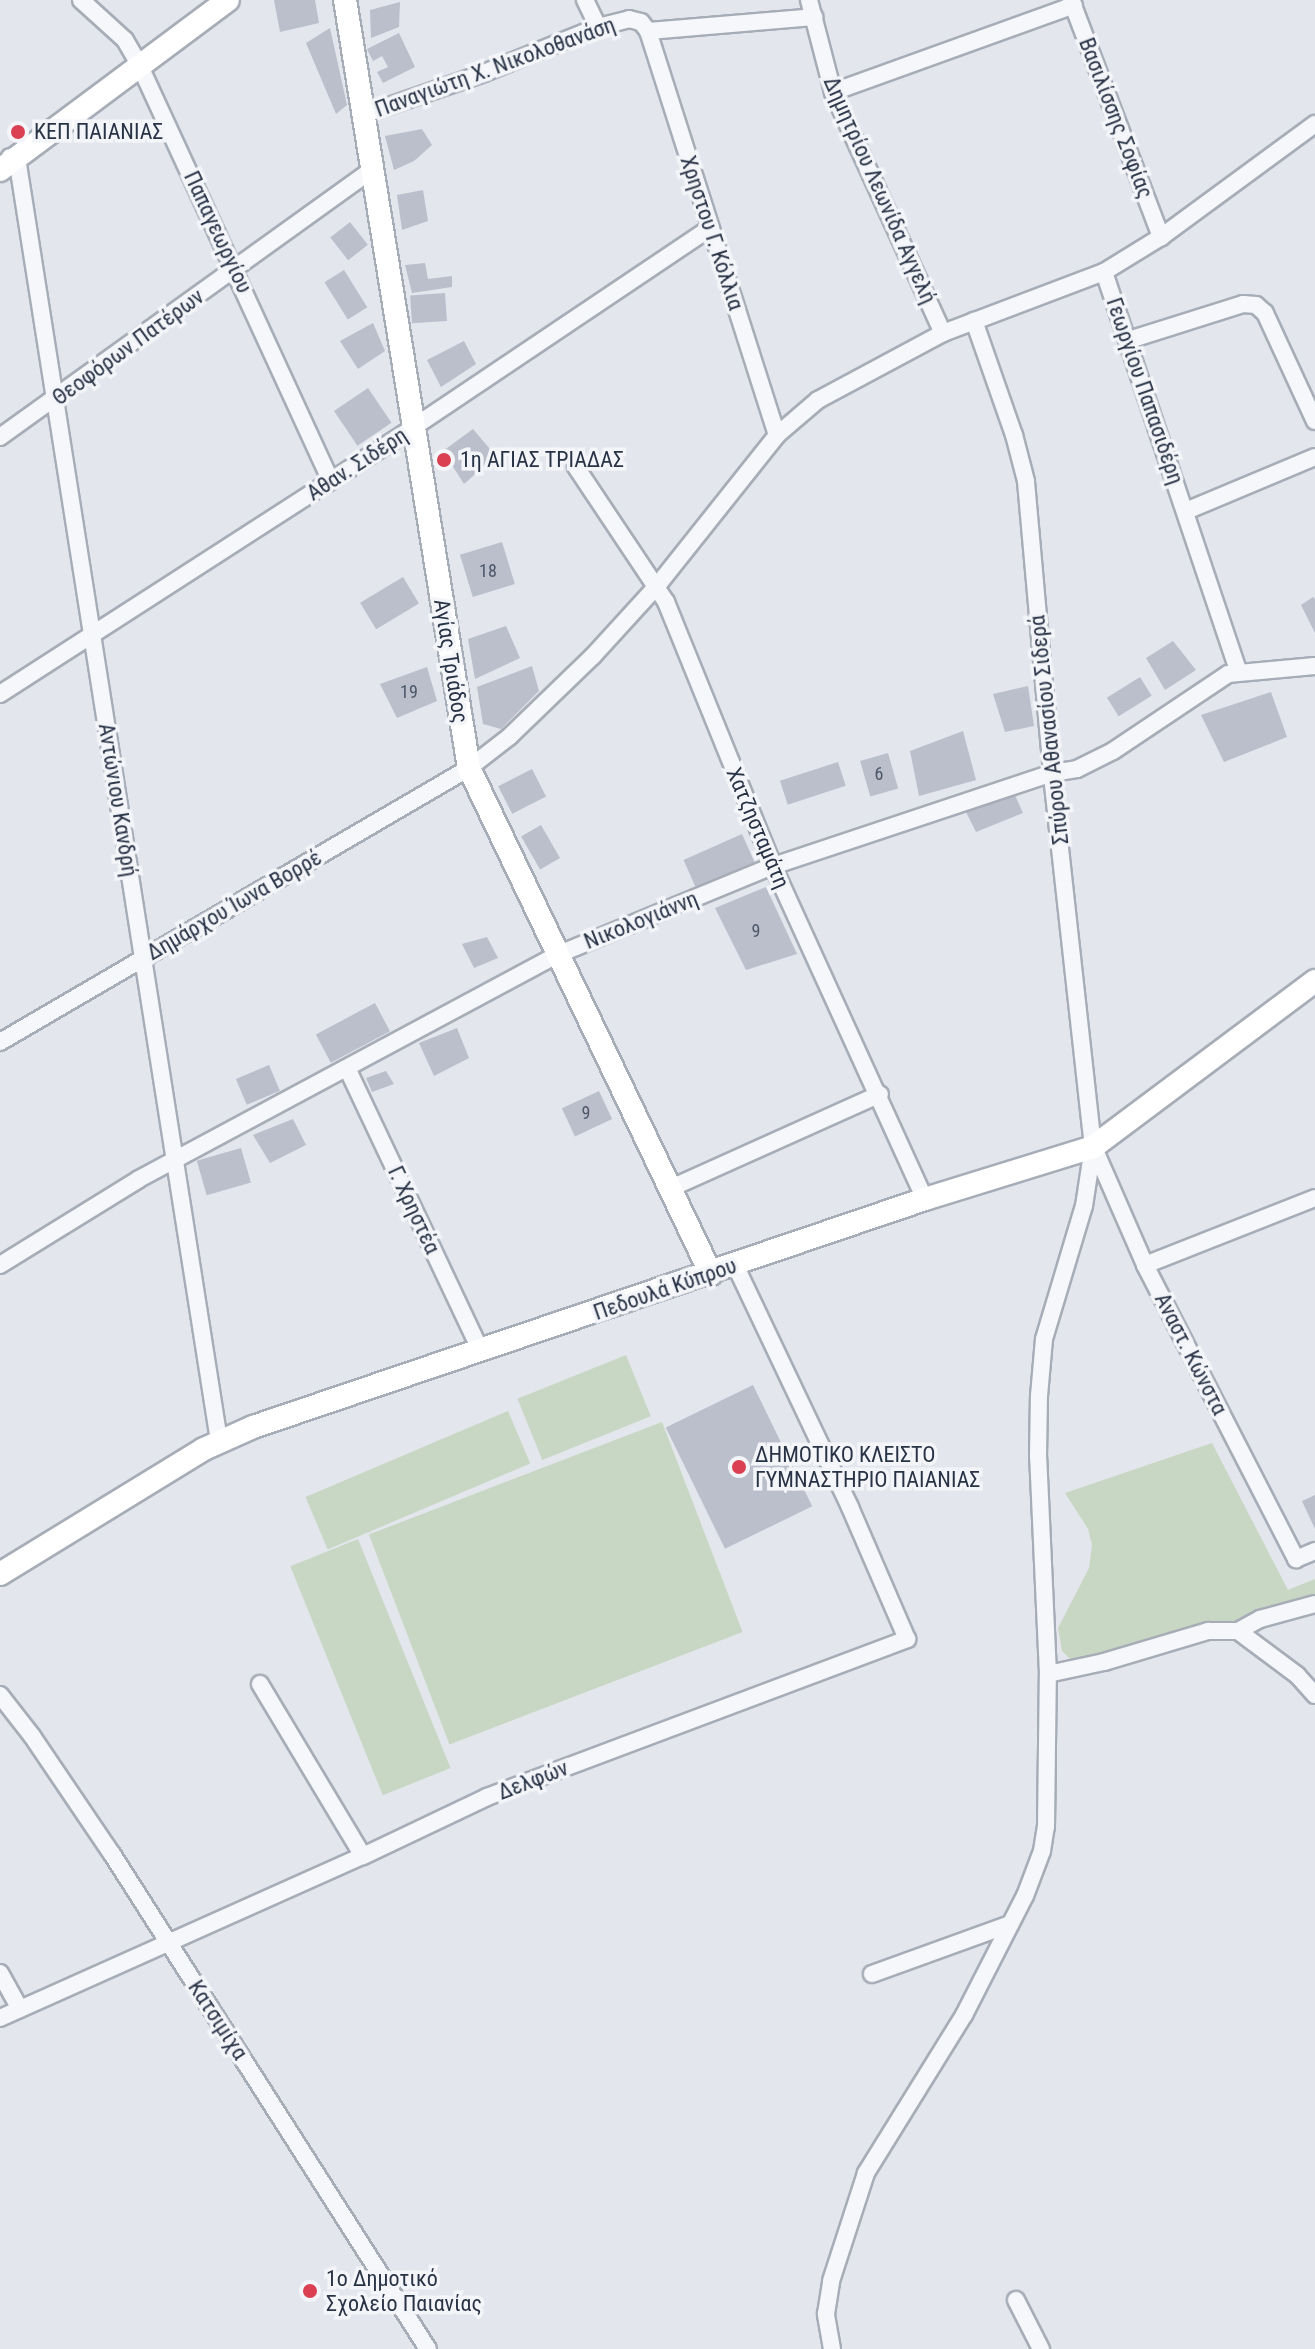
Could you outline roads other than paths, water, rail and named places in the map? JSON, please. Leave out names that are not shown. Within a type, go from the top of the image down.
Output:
[{"type":"street","name":"Παπαγεωργίου","points":[[81,0],[125,40],[139,64],[331,481]]},
{"type":"street","name":"Αγίας Τριάδος","points":[[345,0],[469,768],[711,1274]]},
{"type":"street","points":[[585,0],[598,27]]},
{"type":"street","name":"Δημητρίου Λεωνίδα Αγγελή","points":[[809,0],[833,92],[943,333]]},
{"type":"street","points":[[833,92],[1072,2]]},
{"type":"street","name":"Βασιλίσσης Σοφίας","points":[[1072,2],[1161,237]]},
{"type":"street","points":[[6,162],[217,3]]},
{"type":"street","name":"Παναγιώτη Χ. Νικολοθανάση","points":[[363,115],[484,73],[598,27],[636,20],[648,31],[814,17]]},
{"type":"street","name":"Χρηστου Γ. Κόλλια","points":[[648,31],[777,435]]},
{"type":"street","name":"Δημάρχου Ίωνα Βορρέ","points":[[0,1042],[469,768],[509,737],[593,656],[657,586],[777,435],[818,400],[943,333],[1104,272],[1161,237],[1315,124]]},
{"type":"street","name":"Αντώνιου Κανδρή","points":[[6,162],[55,400],[219,1441]]},
{"type":"street","name":"Θεοφόρων Πατέρων","points":[[0,437],[372,170]]},
{"type":"street","name":"Αθαν. Σιδέρη","points":[[0,694],[414,427],[710,228]]},
{"type":"street","name":"Γεωργίου Παπασιδέρη","points":[[1104,272],[1238,671]]},
{"type":"street","points":[[1129,340],[1243,304],[1256,305],[1265,313],[1315,421]]},
{"type":"street","name":"Σπύρου Αθανασίου Σιδερά","points":[[974,321],[1014,435],[1026,481],[1052,773],[1093,1147]]},
{"type":"street","name":"Γεωργίου Παπασιδέρη","points":[[1186,511],[1315,457]]},
{"type":"street","name":"Χατζησταμάτη","points":[[576,467],[638,565],[657,586],[773,866],[880,1094],[925,1199]]},
{"type":"street","name":"Νικολογιάννη","points":[[0,1265],[175,1160],[559,954],[773,866],[1052,773],[1077,769],[1113,751],[1216,679],[1238,671],[1315,666]]},
{"type":"street","name":"Πεδουλά Κύπρου","points":[[0,1574],[219,1441],[925,1199],[1093,1147],[1315,981]]},
{"type":"street","name":"Γ. Χρηστέα","points":[[347,1068],[481,1352]]},
{"type":"street","points":[[671,1188],[880,1094]]},
{"type":"street","points":[[832,2349],[826,2314],[831,2281],[866,2173],[964,2015],[1010,1924],[1042,1851],[1046,1827],[1048,1674],[1038,1471],[1039,1396],[1044,1339],[1084,1206],[1093,1147]]},
{"type":"street","name":"Αναστ. Κώνστα","points":[[1093,1147],[1145,1265],[1296,1559],[1315,1551]]},
{"type":"street","points":[[1145,1265],[1315,1198]]},
{"type":"street","name":"Δελφών","points":[[0,2018],[363,1856],[487,1797],[907,1639],[850,1507],[735,1265]]},
{"type":"street","points":[[1048,1674],[1104,1662],[1208,1631],[1238,1631],[1260,1619],[1315,1604]]},
{"type":"street","points":[[1238,1631],[1297,1675],[1315,1695]]},
{"type":"street","points":[[260,1684],[363,1856]]},
{"type":"street","name":"Κατσιμίχα","points":[[0,1695],[41,1748],[428,2349]]},
{"type":"street","points":[[872,1974],[1010,1924]]},
{"type":"street","points":[[0,1973],[20,2009]]},
{"type":"street","points":[[1016,2300],[1041,2349]]},
{"type":"place","name":"ΚΕΠ ΠΑΙΑΝΙΑΣ","points":[[18,132]]},
{"type":"place","name":"1η ΑΓΙΑΣ ΤΡΙΑΔΑΣ","points":[[444,460]]},
{"type":"place","name":"ΔΗΜΟΤΙΚΟ ΚΛΕΙΣΤΟ ΓΥΜΝΑΣΤΗΡΙΟ ΠΑΙΑΝΙΑΣ","points":[[739,1467]]},
{"type":"place","name":"1ο Δημοτικό Σχολείο Παιανίας","points":[[310,2291]]}]
